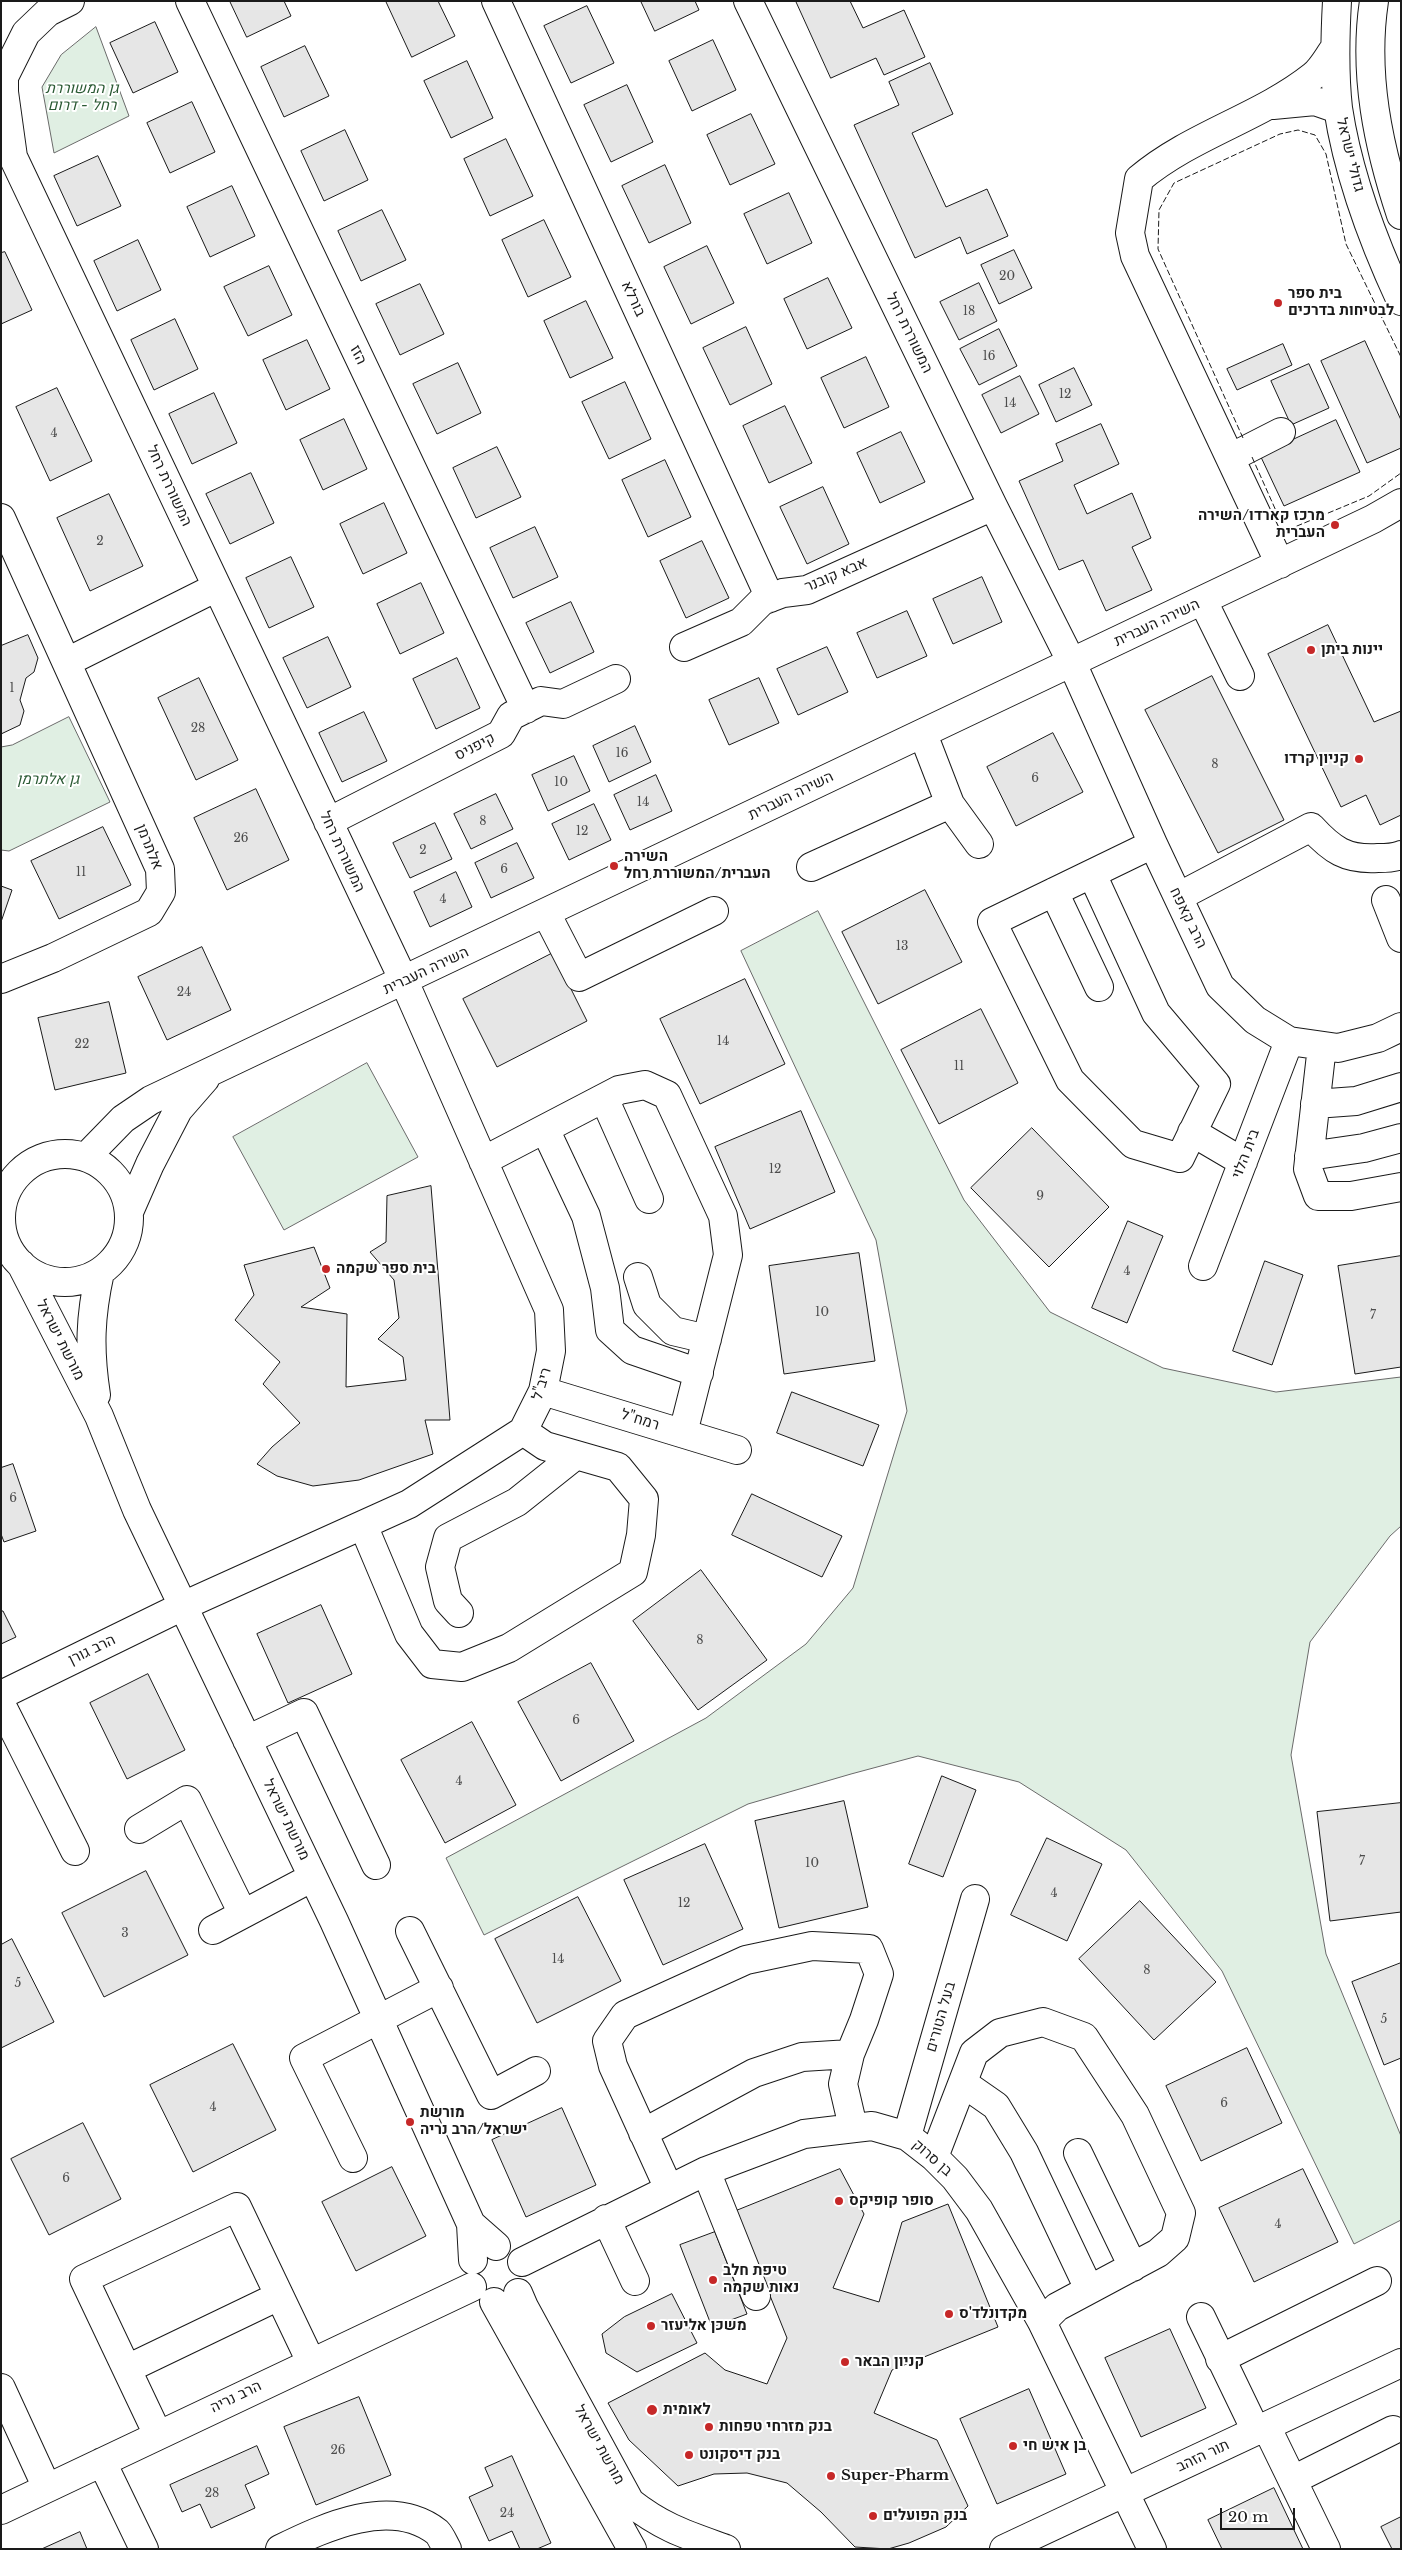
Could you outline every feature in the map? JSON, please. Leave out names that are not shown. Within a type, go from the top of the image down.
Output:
[{"type":"street","name":"המשוררת רחל","points":[[70,1],[48,12],[26,33],[4,77],[4,92],[14,157],[404,981]]},
{"type":"street","name":"הזז","points":[[190,1],[526,708]]},
{"type":"street","name":"בורלא","points":[[496,1],[770,598]]},
{"type":"street","name":"המשוררת רחל","points":[[748,1],[993,506],[1072,663]]},
{"type":"street","name":"גדולי ישראל","points":[[1337,1],[1334,49],[1338,108],[1351,169],[1385,267],[1401,301]]},
{"type":"street","points":[[1374,1],[1370,30],[1372,99],[1388,176],[1401,215]]},
{"type":"street","points":[[1280,564],[1135,256],[1130,234],[1139,179],[1159,162],[1266,106],[1314,75],[1334,49]]},
{"type":"street","points":[[1266,106],[1315,101],[1338,108]]},
{"type":"street","points":[[1230,458],[1281,432]]},
{"type":"street","name":"השירה העברית","points":[[86,1157],[123,1119],[144,1105],[1373,520],[1401,503]]},
{"type":"street","name":"אבא קובנר","points":[[684,647],[741,622],[762,601],[783,593],[807,590],[993,506]]},
{"type":"street","name":"השירה העברית","points":[[1373,520],[1401,512]]},
{"type":"street","name":"אלתרמן","points":[[1,518],[160,869],[161,892],[149,912],[53,958],[1,979]]},
{"type":"street","points":[[67,662],[217,587]]},
{"type":"street","points":[[1203,601],[1240,676]]},
{"type":"street","name":"הרב קאפח","points":[[1072,663],[1153,844],[1220,986],[1255,1020],[1289,1041],[1338,1048],[1378,1038],[1401,1027]]},
{"type":"street","name":"קיפניס","points":[[328,822],[501,734],[511,716],[526,708],[541,701],[563,704],[616,679]]},
{"type":"street","points":[[923,734],[950,804],[979,844]]},
{"type":"street","points":[[811,867],[950,804]]},
{"type":"street","points":[[1178,897],[1311,827],[1323,840],[1344,855],[1359,860],[1401,855]]},
{"type":"street","points":[[1092,874],[1156,1013],[1216,1084],[1180,1158],[1133,1144],[1070,1080],[992,922],[1153,844]]},
{"type":"street","points":[[1054,892],[1099,987]]},
{"type":"street","points":[[1386,900],[1401,938]]},
{"type":"street","points":[[546,913],[579,977],[714,912]]},
{"type":"street","name":"ריב\"ל","points":[[404,981],[549,1310],[551,1351],[543,1391],[523,1431]]},
{"type":"street","name":"בית הלוי","points":[[1203,1266],[1289,1041]]},
{"type":"street","points":[[1322,1046],[1308,1169],[1318,1196],[1351,1196],[1401,1187]]},
{"type":"street","name":"השירה העברית","points":[[129,1212],[150,1164],[178,1110],[210,1074]]},
{"type":"street","points":[[483,1161],[619,1090],[645,1085],[667,1095],[723,1216],[728,1255],[683,1433]]},
{"type":"street","points":[[1315,1104],[1356,1101],[1401,1086]]},
{"type":"street","points":[[604,1098],[649,1199]]},
{"type":"street","points":[[545,1129],[586,1216],[605,1288],[610,1330],[632,1350],[698,1373]]},
{"type":"street","points":[[1192,1132],[1243,1162]]},
{"type":"street","points":[[1309,1156],[1364,1148],[1401,1138]]},
{"type":"street","points":[[68,1154],[86,1157],[102,1165],[116,1178],[124,1194],[129,1212],[128,1229],[123,1246],[113,1261],[100,1272],[84,1279],[67,1282],[50,1280],[35,1274],[21,1264],[11,1252],[5,1238],[1,1220],[3,1203],[9,1187],[10,1171],[50,1155],[68,1154]]},
{"type":"street","name":"מורשת ישראל","points":[[21,1264],[99,1416],[137,1510],[313,1877],[471,2224],[472,2274]]},
{"type":"street","name":"מורשת ישראל","points":[[99,1416],[90,1357],[92,1310],[100,1272]]},
{"type":"street","points":[[638,1277],[647,1305],[674,1331],[707,1339]]},
{"type":"street","name":"רמח\"ל","points":[[543,1391],[737,1450]]},
{"type":"street","points":[[183,1606],[409,1504],[523,1431],[545,1446],[618,1467],[644,1499],[641,1535],[633,1572],[508,1648],[462,1668],[432,1664],[409,1634],[363,1525]]},
{"type":"street","points":[[459,1613],[448,1601],[440,1567],[448,1538],[517,1502],[576,1455]]},
{"type":"street","name":"הרב גורן","points":[[1,1695],[183,1606]]},
{"type":"street","points":[[1,1704],[75,1851]]},
{"type":"street","points":[[247,1740],[304,1712],[376,1865]]},
{"type":"street","points":[[139,1829],[187,1800],[243,1914]]},
{"type":"street","points":[[214,1930],[313,1877]]},
{"type":"street","name":"בעל הטורים","points":[[906,2136],[975,1899]]},
{"type":"street","points":[[410,1931],[491,2095],[536,2071]]},
{"type":"street","points":[[669,2189],[613,2066],[607,2041],[626,2015],[746,1960],[812,1946],[869,1950],[879,1974],[864,2020],[850,2054],[843,2084],[853,2127]]},
{"type":"street","points":[[353,2158],[304,2058],[438,1988]]},
{"type":"street","points":[[934,2157],[974,2053],[1000,2033],[1043,2022],[1084,2037],[1135,2115],[1181,2213],[1175,2238],[1158,2253],[1056,2307],[1042,2322]]},
{"type":"street","points":[[643,2133],[754,2073],[802,2057],[850,2054]]},
{"type":"street","points":[[963,2083],[996,2106],[1024,2152],[1089,2289]]},
{"type":"street","name":"בן סרוק","points":[[522,2262],[706,2170],[804,2134],[872,2126],[906,2136],[934,2157],[955,2178],[978,2210],[1042,2322],[1152,2549]]},
{"type":"street","points":[[1078,2153],[1133,2267]]},
{"type":"street","points":[[706,2170],[756,2296]]},
{"type":"street","points":[[158,2435],[84,2279],[237,2207],[311,2362]]},
{"type":"street","points":[[606,2219],[635,2281]]},
{"type":"street","name":"מורשת ישראל","points":[[471,2224],[496,2246]]},
{"type":"street","points":[[496,2246],[511,2250],[522,2262],[525,2278],[506,2297],[485,2300],[472,2274],[479,2253],[496,2246]]},
{"type":"street","name":"הרב נריה","points":[[1,2510],[311,2362],[472,2274]]},
{"type":"street","points":[[1220,2359],[1377,2281]]},
{"type":"street","points":[[127,2369],[279,2296]]},
{"type":"street","name":"מורשת ישראל","points":[[506,2297],[632,2549]]},
{"type":"street","name":"מורשת ישראל","points":[[506,2297],[524,2307],[630,2502],[654,2521],[680,2533],[728,2549],[748,2549]]},
{"type":"street","points":[[1201,2317],[1220,2359],[1293,2480],[1326,2549]]},
{"type":"street","name":"תור הזהב","points":[[1004,2549],[1401,2363]]},
{"type":"street","points":[[1,2388],[12,2437],[47,2488]]},
{"type":"street","points":[[1293,2480],[1393,2430]]},
{"type":"street","points":[[102,2462],[144,2549]]},
{"type":"street","points":[[280,2549],[321,2529],[366,2517],[406,2517],[438,2533],[446,2549]]},
{"type":"green space","name":"גן המשוררת רחל - דרום","points":[[96,27],[129,116],[54,153],[42,87],[61,55]]},
{"type":"green space","name":"גן אלתרמן","points":[[69,717],[110,802],[9,851],[1,850],[1,747],[12,745]]},
{"type":"green space","points":[[818,911],[964,1200],[1050,1312],[1163,1368],[1276,1392],[1401,1377],[1401,1526],[1390,1536],[1310,1642],[1291,1755],[1326,1954],[1401,2136],[1401,2220],[1354,2244],[1222,1971],[1126,1850],[1019,1782],[918,1756],[851,1774],[748,1804],[484,1935],[446,1858],[706,1718],[806,1644],[853,1588],[907,1411],[876,1240],[741,951]]},
{"type":"green space","points":[[367,1063],[418,1157],[284,1230],[233,1137]]},
{"type":"building","points":[[230,1],[284,1],[291,16],[247,37]]},
{"type":"building","points":[[386,1],[438,1],[455,36],[412,57]]},
{"type":"building","points":[[641,1],[695,1],[699,10],[655,31]]},
{"type":"building","points":[[796,1],[850,1],[863,28],[904,10],[925,57],[884,75],[876,58],[831,78]]},
{"type":"building","points":[[587,6],[614,63],[571,83],[544,26]]},
{"type":"building","points":[[155,22],[178,72],[133,93],[110,43]]},
{"type":"building","points":[[713,40],[736,90],[692,111],[669,61]]},
{"type":"building","points":[[305,46],[329,96],[284,117],[261,67]]},
{"type":"building","points":[[467,61],[493,118],[451,138],[424,81]]},
{"type":"building","points":[[930,63],[953,114],[912,133],[946,207],[987,189],[1008,236],[967,254],[960,237],[915,258],[854,125],[899,105],[889,82]]},
{"type":"building","points":[[627,85],[653,142],[611,162],[584,105]]},
{"type":"building","points":[[192,102],[215,152],[170,173],[147,123]]},
{"type":"building","points":[[751,114],[775,164],[730,185],[707,135]]},
{"type":"building","points":[[345,130],[368,180],[324,201],[301,151]]},
{"type":"building","points":[[506,139],[533,196],[490,216],[464,159]]},
{"type":"building","points":[[98,156],[121,206],[77,226],[54,176]]},
{"type":"building","points":[[665,165],[691,223],[649,243],[622,186]]},
{"type":"building","points":[[232,186],[255,236],[210,257],[187,207]]},
{"type":"building","points":[[789,193],[812,243],[767,264],[744,214]]},
{"type":"building","points":[[382,210],[406,260],[361,281],[338,231]]},
{"type":"building","points":[[544,220],[571,277],[528,297],[502,240]]},
{"type":"building","points":[[138,240],[161,290],[117,311],[94,261]]},
{"type":"building","points":[[707,246],[734,303],[691,324],[664,267]]},
{"type":"building","points":[[1014,250],[1032,288],[999,304],[981,265]]},
{"type":"building","points":[[5,252],[32,310],[1,324],[1,253]]},
{"type":"building","points":[[269,266],[292,315],[248,336],[224,287]]},
{"type":"building","points":[[828,278],[852,328],[807,349],[784,299]]},
{"type":"building","points":[[979,283],[997,321],[959,340],[940,302]]},
{"type":"building","points":[[420,284],[444,334],[400,355],[376,304]]},
{"type":"building","points":[[586,301],[613,358],[570,378],[544,321]]},
{"type":"building","points":[[175,319],[198,369],[154,390],[131,340]]},
{"type":"building","points":[[746,327],[772,384],[730,405],[703,348]]},
{"type":"building","points":[[999,329],[1017,366],[979,385],[960,349]]},
{"type":"building","points":[[307,340],[330,389],[286,410],[263,360]]},
{"type":"building","points":[[1365,341],[1401,420],[1401,448],[1367,463],[1321,361]]},
{"type":"building","points":[[1283,344],[1292,365],[1237,390],[1227,369]]},
{"type":"building","points":[[866,357],[889,407],[844,428],[821,378]]},
{"type":"building","points":[[458,363],[481,413],[437,434],[413,384]]},
{"type":"building","points":[[1309,364],[1329,408],[1291,425],[1271,381]]},
{"type":"building","points":[[1074,368],[1092,405],[1056,422],[1039,385]]},
{"type":"building","points":[[1020,376],[1039,414],[1001,433],[982,395]]},
{"type":"building","points":[[625,382],[651,439],[609,459],[582,402]]},
{"type":"building","points":[[57,388],[92,461],[50,481],[16,407]]},
{"type":"building","points":[[214,393],[237,443],[192,464],[169,414]]},
{"type":"building","points":[[785,406],[812,463],[769,483],[743,426]]},
{"type":"building","points":[[344,419],[367,469],[323,490],[300,440]]},
{"type":"building","points":[[1336,420],[1360,472],[1284,506],[1260,455]]},
{"type":"building","points":[[1101,424],[1119,464],[1074,485],[1087,514],[1132,493],[1151,538],[1132,547],[1152,590],[1106,611],[1083,560],[1059,570],[1019,481],[1063,461],[1056,444]]},
{"type":"building","points":[[901,432],[925,482],[880,503],[857,453]]},
{"type":"building","points":[[497,447],[521,497],[476,518],[453,468]]},
{"type":"building","points":[[665,460],[691,517],[648,537],[622,480]]},
{"type":"building","points":[[251,473],[274,523],[230,544],[206,494]]},
{"type":"building","points":[[823,487],[849,544],[807,564],[780,507]]},
{"type":"building","points":[[109,494],[143,566],[90,591],[57,518]]},
{"type":"building","points":[[384,503],[407,553],[363,574],[340,524]]},
{"type":"building","points":[[535,527],[558,577],[513,598],[490,548]]},
{"type":"building","points":[[702,541],[729,598],[686,618],[660,561]]},
{"type":"building","points":[[291,557],[314,607],[269,628],[246,578]]},
{"type":"building","points":[[982,577],[1002,622],[953,644],[933,599]]},
{"type":"building","points":[[421,583],[444,633],[400,654],[377,604]]},
{"type":"building","points":[[571,602],[594,652],[550,673],[526,623]]},
{"type":"building","points":[[907,611],[927,656],[877,678],[857,633]]},
{"type":"building","name":"קניון קרדו","points":[[1328,625],[1374,722],[1401,711],[1401,815],[1380,825],[1366,795],[1341,807],[1268,654]]},
{"type":"building","points":[[28,635],[38,658],[34,672],[26,678],[20,700],[24,711],[20,725],[1,734],[1,646]]},
{"type":"building","points":[[328,637],[351,687],[307,708],[283,658]]},
{"type":"building","points":[[827,647],[848,692],[798,715],[777,669]]},
{"type":"building","points":[[457,658],[480,708],[436,729],[413,679]]},
{"type":"building","points":[[1212,676],[1284,820],[1218,853],[1145,710]]},
{"type":"building","points":[[199,678],[238,760],[196,780],[158,698]]},
{"type":"building","points":[[759,678],[779,723],[729,745],[709,700]]},
{"type":"building","points":[[364,712],[387,761],[342,782],[319,733]]},
{"type":"building","points":[[635,726],[651,762],[609,782],[593,746]]},
{"type":"building","points":[[1053,733],[1083,792],[1016,826],[987,767]]},
{"type":"building","points":[[574,756],[590,791],[548,811],[532,775]]},
{"type":"building","points":[[656,775],[672,811],[630,830],[614,795]]},
{"type":"building","points":[[256,789],[289,860],[227,890],[194,818]]},
{"type":"building","points":[[496,794],[513,829],[471,849],[454,814]]},
{"type":"building","points":[[594,804],[611,840],[569,860],[552,824]]},
{"type":"building","points":[[435,823],[452,859],[410,878],[393,843]]},
{"type":"building","points":[[103,827],[131,885],[59,919],[31,861]]},
{"type":"building","points":[[517,843],[534,878],[491,898],[475,863]]},
{"type":"building","points":[[456,872],[472,907],[430,927],[414,892]]},
{"type":"building","points":[[1,886],[12,890],[1,922]]},
{"type":"building","points":[[925,890],[962,962],[878,1004],[842,932]]},
{"type":"building","points":[[202,947],[231,1010],[167,1040],[138,977]]},
{"type":"building","points":[[553,953],[587,1021],[497,1067],[463,999]]},
{"type":"building","points":[[745,979],[785,1064],[700,1104],[660,1019]]},
{"type":"building","points":[[109,1002],[126,1073],[55,1090],[38,1018]]},
{"type":"building","points":[[981,1009],[1018,1083],[939,1124],[901,1050]]},
{"type":"building","points":[[801,1111],[835,1192],[750,1229],[715,1147]]},
{"type":"building","points":[[1032,1128],[1109,1207],[1049,1267],[971,1188]]},
{"type":"building","points":[[431,1186],[450,1420],[425,1420],[433,1454],[359,1480],[313,1486],[277,1476],[257,1464],[272,1447],[300,1423],[263,1384],[280,1362],[235,1320],[254,1295],[244,1265],[314,1247],[330,1288],[301,1307],[347,1314],[346,1387],[406,1380],[403,1357],[378,1339],[399,1318],[394,1280],[370,1252],[386,1242],[387,1196]]},
{"type":"building","points":[[1128,1221],[1163,1236],[1127,1323],[1092,1308]]},
{"type":"building","points":[[859,1253],[875,1361],[784,1374],[769,1266]]},
{"type":"building","points":[[1401,1256],[1401,1367],[1355,1374],[1338,1266]]},
{"type":"building","points":[[1265,1261],[1303,1275],[1272,1365],[1233,1351]]},
{"type":"building","points":[[792,1392],[879,1425],[863,1466],[777,1433]]},
{"type":"building","points":[[13,1464],[36,1531],[4,1542],[1,1534],[1,1468]]},
{"type":"building","points":[[752,1494],[842,1536],[822,1577],[732,1535]]},
{"type":"building","points":[[701,1570],[767,1660],[698,1710],[633,1621]]},
{"type":"building","points":[[321,1605],[352,1674],[288,1703],[257,1634]]},
{"type":"building","points":[[1,1611],[3,1611],[16,1637],[1,1644]]},
{"type":"building","points":[[591,1663],[634,1741],[561,1781],[518,1702]]},
{"type":"building","points":[[148,1674],[185,1750],[127,1779],[90,1703]]},
{"type":"building","points":[[472,1722],[516,1805],[445,1843],[401,1760]]},
{"type":"building","points":[[942,1776],[976,1790],[943,1877],[909,1864]]},
{"type":"building","points":[[844,1801],[868,1907],[779,1928],[755,1821]]},
{"type":"building","points":[[1401,1803],[1401,1912],[1330,1921],[1317,1812]]},
{"type":"building","points":[[1047,1838],[1102,1864],[1067,1941],[1011,1915]]},
{"type":"building","points":[[705,1844],[743,1929],[663,1965],[624,1880]]},
{"type":"building","points":[[146,1871],[188,1955],[104,1997],[62,1913]]},
{"type":"building","points":[[578,1897],[621,1981],[537,2023],[495,1939]]},
{"type":"building","points":[[1140,1901],[1216,1982],[1154,2040],[1079,1959]]},
{"type":"building","points":[[12,1939],[54,2022],[1,2048],[1,1945]]},
{"type":"building","points":[[1401,1963],[1401,2058],[1384,2065],[1352,1982]]},
{"type":"building","points":[[233,2044],[276,2130],[193,2172],[150,2085]]},
{"type":"building","points":[[1247,2048],[1282,2123],[1201,2161],[1166,2086]]},
{"type":"building","points":[[562,2108],[596,2185],[526,2217],[492,2140]]},
{"type":"building","points":[[83,2123],[121,2199],[49,2235],[11,2159]]},
{"type":"building","points":[[392,2167],[426,2236],[356,2271],[322,2202]]},
{"type":"building","name":"קניון הבאר","points":[[840,2169],[864,2214],[833,2288],[879,2302],[902,2222],[948,2204],[998,2327],[892,2370],[874,2413],[937,2440],[968,2506],[946,2527],[909,2543],[888,2549],[855,2547],[821,2512],[787,2483],[747,2473],[714,2474],[678,2486],[629,2440],[608,2403],[705,2353],[725,2370],[767,2384],[787,2338],[736,2211]]},
{"type":"building","points":[[1303,2169],[1338,2242],[1254,2282],[1219,2208]]},
{"type":"building","name":"טיפת חלב נאות שקמה","points":[[715,2232],[747,2314],[712,2327],[680,2245]]},
{"type":"building","name":"משכן אליעזר","points":[[672,2294],[697,2343],[637,2372],[606,2353],[602,2334],[624,2317]]},
{"type":"building","points":[[1170,2329],[1206,2408],[1141,2437],[1105,2358]]},
{"type":"building","name":"בן איש חי","points":[[1029,2389],[1066,2474],[997,2504],[960,2419]]},
{"type":"building","points":[[359,2397],[391,2475],[316,2505],[284,2427]]},
{"type":"building","points":[[257,2446],[269,2474],[245,2485],[255,2508],[211,2528],[200,2504],[182,2512],[170,2485]]},
{"type":"building","points":[[512,2456],[551,2543],[537,2549],[520,2549],[512,2531],[489,2541],[469,2497],[493,2486],[485,2468]]},
{"type":"building","points":[[1274,2488],[1303,2549],[1222,2549],[1208,2520]]},
{"type":"building","points":[[1401,2517],[1401,2549],[1392,2549],[1381,2527]]},
{"type":"building","points":[[80,2532],[87,2549],[42,2549]]},
{"type":"fence","points":[[1243,438],[1158,249],[1159,210],[1174,183],[1280,134],[1298,130],[1315,135],[1326,154],[1346,244],[1401,357]]},
{"type":"fence","points":[[1252,457],[1285,531],[1369,496],[1401,473]]},
{"type":"place","name":"בית ספר לבטיחות בדרכים","points":[[1278,303]]},
{"type":"place","name":"מרכז קארדו/השירה העברית","points":[[1335,525]]},
{"type":"place","name":"יינות ביתן","points":[[1311,650]]},
{"type":"place","name":"קניון קרדו","points":[[1359,759]]},
{"type":"place","name":"השירה העברית/המשוררת רחל","points":[[614,866]]},
{"type":"place","name":"בית ספר שקמה","points":[[326,1269]]},
{"type":"place","name":"מורשת ישראל/הרב נריה","points":[[410,2122]]},
{"type":"place","name":"סופר קופיקס","points":[[839,2201]]},
{"type":"place","name":"טיפת חלב נאות שקמה","points":[[713,2280]]},
{"type":"place","name":"מקדונלד'ס","points":[[949,2314]]},
{"type":"place","name":"משכן אליעזר","points":[[651,2326]]},
{"type":"place","name":"קניון הבאר","points":[[845,2362]]},
{"type":"place","name":"לאומית","points":[[652,2410]]},
{"type":"place","name":"בנק מזרחי טפחות","points":[[709,2427]]},
{"type":"place","name":"בן איש חי","points":[[1013,2446]]},
{"type":"place","name":"בנק דיסקונט","points":[[689,2455]]},
{"type":"place","name":"Super-Pharm","points":[[831,2476]]},
{"type":"place","name":"בנק הפועלים","points":[[873,2516]]}]
